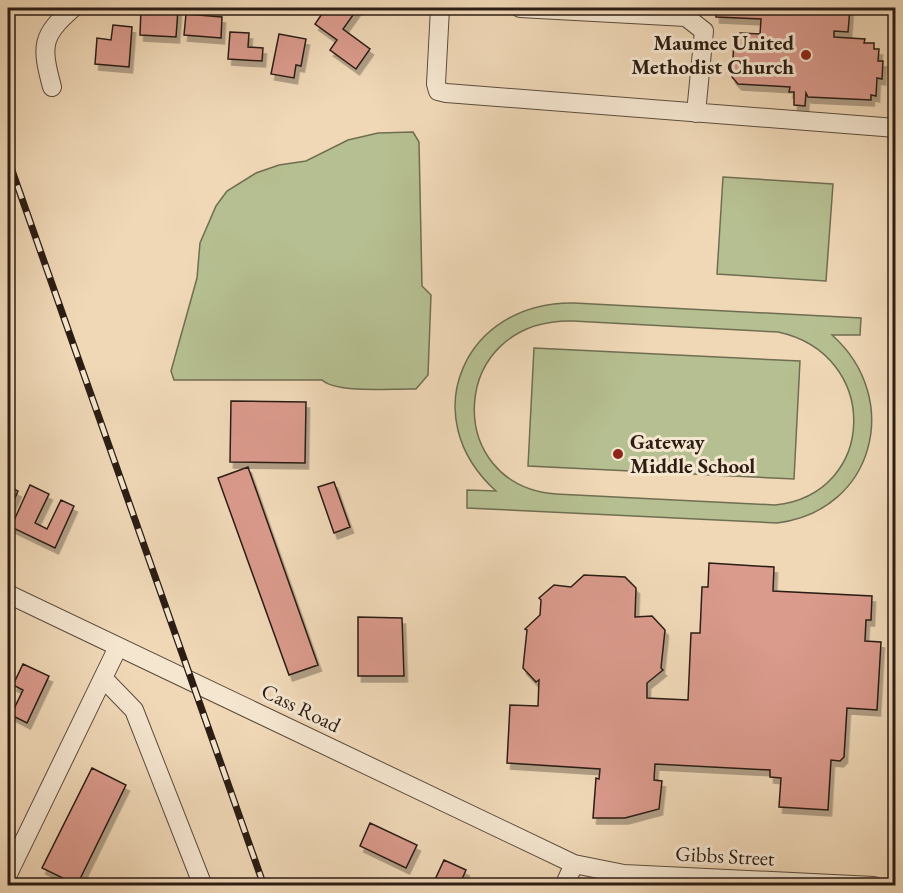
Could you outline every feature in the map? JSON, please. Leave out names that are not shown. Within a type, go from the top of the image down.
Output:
[{"type":"street","points":[[52,87],[44,49],[51,30],[73,8]]},
{"type":"street","points":[[440,8],[438,91],[456,96],[896,128]]},
{"type":"street","points":[[520,8],[686,17],[704,31],[696,113]]},
{"type":"street","name":"Cass Road","points":[[8,594],[574,864]]},
{"type":"street","points":[[8,874],[118,647]]},
{"type":"street","points":[[103,678],[134,710],[203,885]]},
{"type":"street","points":[[564,885],[574,864]]},
{"type":"street","name":"Gibbs Street","points":[[574,864],[624,874],[874,885]]},
{"type":"green space","points":[[413,132],[419,142],[422,286],[431,295],[428,375],[416,389],[353,389],[329,384],[322,380],[174,380],[171,371],[197,278],[200,243],[216,206],[227,191],[256,173],[279,165],[306,161],[348,140],[378,133]]},
{"type":"green space","points":[[723,177],[833,184],[826,281],[717,274]]},
{"type":"green space","points":[[574,303],[861,318],[860,335],[832,335],[854,361],[867,389],[872,419],[868,448],[856,475],[837,497],[810,514],[777,523],[467,508],[467,490],[496,491],[471,461],[458,430],[455,398],[463,368],[480,342],[504,321],[536,307]],"holes":[[[573,321],[778,332],[812,345],[835,367],[849,394],[854,423],[848,451],[833,476],[809,495],[775,505],[556,494],[519,484],[493,463],[478,435],[475,403],[482,372],[501,346],[531,327]]]},
{"type":"green space","points":[[534,348],[800,361],[794,479],[528,466]]},
{"type":"building","points":[[141,8],[178,10],[176,37],[140,35]]},
{"type":"building","points":[[326,8],[358,8],[343,29],[370,49],[356,69],[330,50],[337,40],[315,24]]},
{"type":"building","name":"Maumee United Methodist Church","points":[[716,8],[850,8],[848,32],[834,31],[834,37],[865,39],[864,43],[874,43],[874,49],[879,49],[878,61],[883,61],[882,79],[877,78],[876,96],[871,95],[871,100],[808,97],[806,93],[805,106],[794,105],[794,92],[789,92],[790,87],[738,84],[732,77],[734,39],[740,33],[760,34],[761,19],[716,17]]},
{"type":"building","points":[[186,14],[222,17],[221,38],[184,35]]},
{"type":"building","points":[[113,25],[132,27],[129,67],[95,64],[97,38],[111,40]]},
{"type":"building","points":[[230,32],[249,33],[248,47],[263,48],[262,61],[228,59]]},
{"type":"building","points":[[279,34],[306,39],[301,66],[296,65],[294,78],[271,74]]},
{"type":"building","points":[[231,401],[306,402],[305,463],[230,462]]},
{"type":"building","points":[[248,467],[318,665],[289,675],[218,478]]},
{"type":"building","points":[[334,482],[350,527],[334,533],[318,487]]},
{"type":"building","points":[[30,485],[49,494],[35,523],[47,529],[61,500],[74,506],[55,548],[11,527]]},
{"type":"building","points":[[8,486],[18,491],[8,514]]},
{"type":"building","points":[[709,563],[774,567],[773,591],[872,596],[871,620],[866,620],[865,641],[881,642],[877,710],[847,708],[844,757],[840,761],[831,760],[828,810],[779,807],[781,778],[770,777],[770,770],[655,764],[654,780],[662,781],[659,809],[625,818],[593,818],[596,778],[599,779],[600,769],[507,763],[510,705],[538,706],[539,680],[536,682],[523,668],[527,630],[525,629],[540,615],[541,600],[539,598],[554,585],[571,587],[584,575],[625,577],[636,588],[635,617],[652,616],[665,630],[661,668],[663,670],[647,683],[647,698],[688,700],[691,633],[700,633],[702,587],[708,587]]},
{"type":"building","points":[[358,617],[402,618],[404,676],[358,676]]},
{"type":"building","points":[[23,664],[49,676],[27,723],[11,715],[23,690],[13,685]]},
{"type":"building","points":[[92,768],[126,785],[77,885],[42,868]]},
{"type":"building","points":[[370,823],[417,845],[406,868],[360,846]]},
{"type":"building","points":[[444,860],[466,870],[459,886],[432,886]]},
{"type":"railway","points":[[8,159],[264,886]]},
{"type":"place","name":"Maumee United Methodist Church","points":[[806,55]]},
{"type":"place","name":"Gateway Middle School","points":[[618,454]]}]
